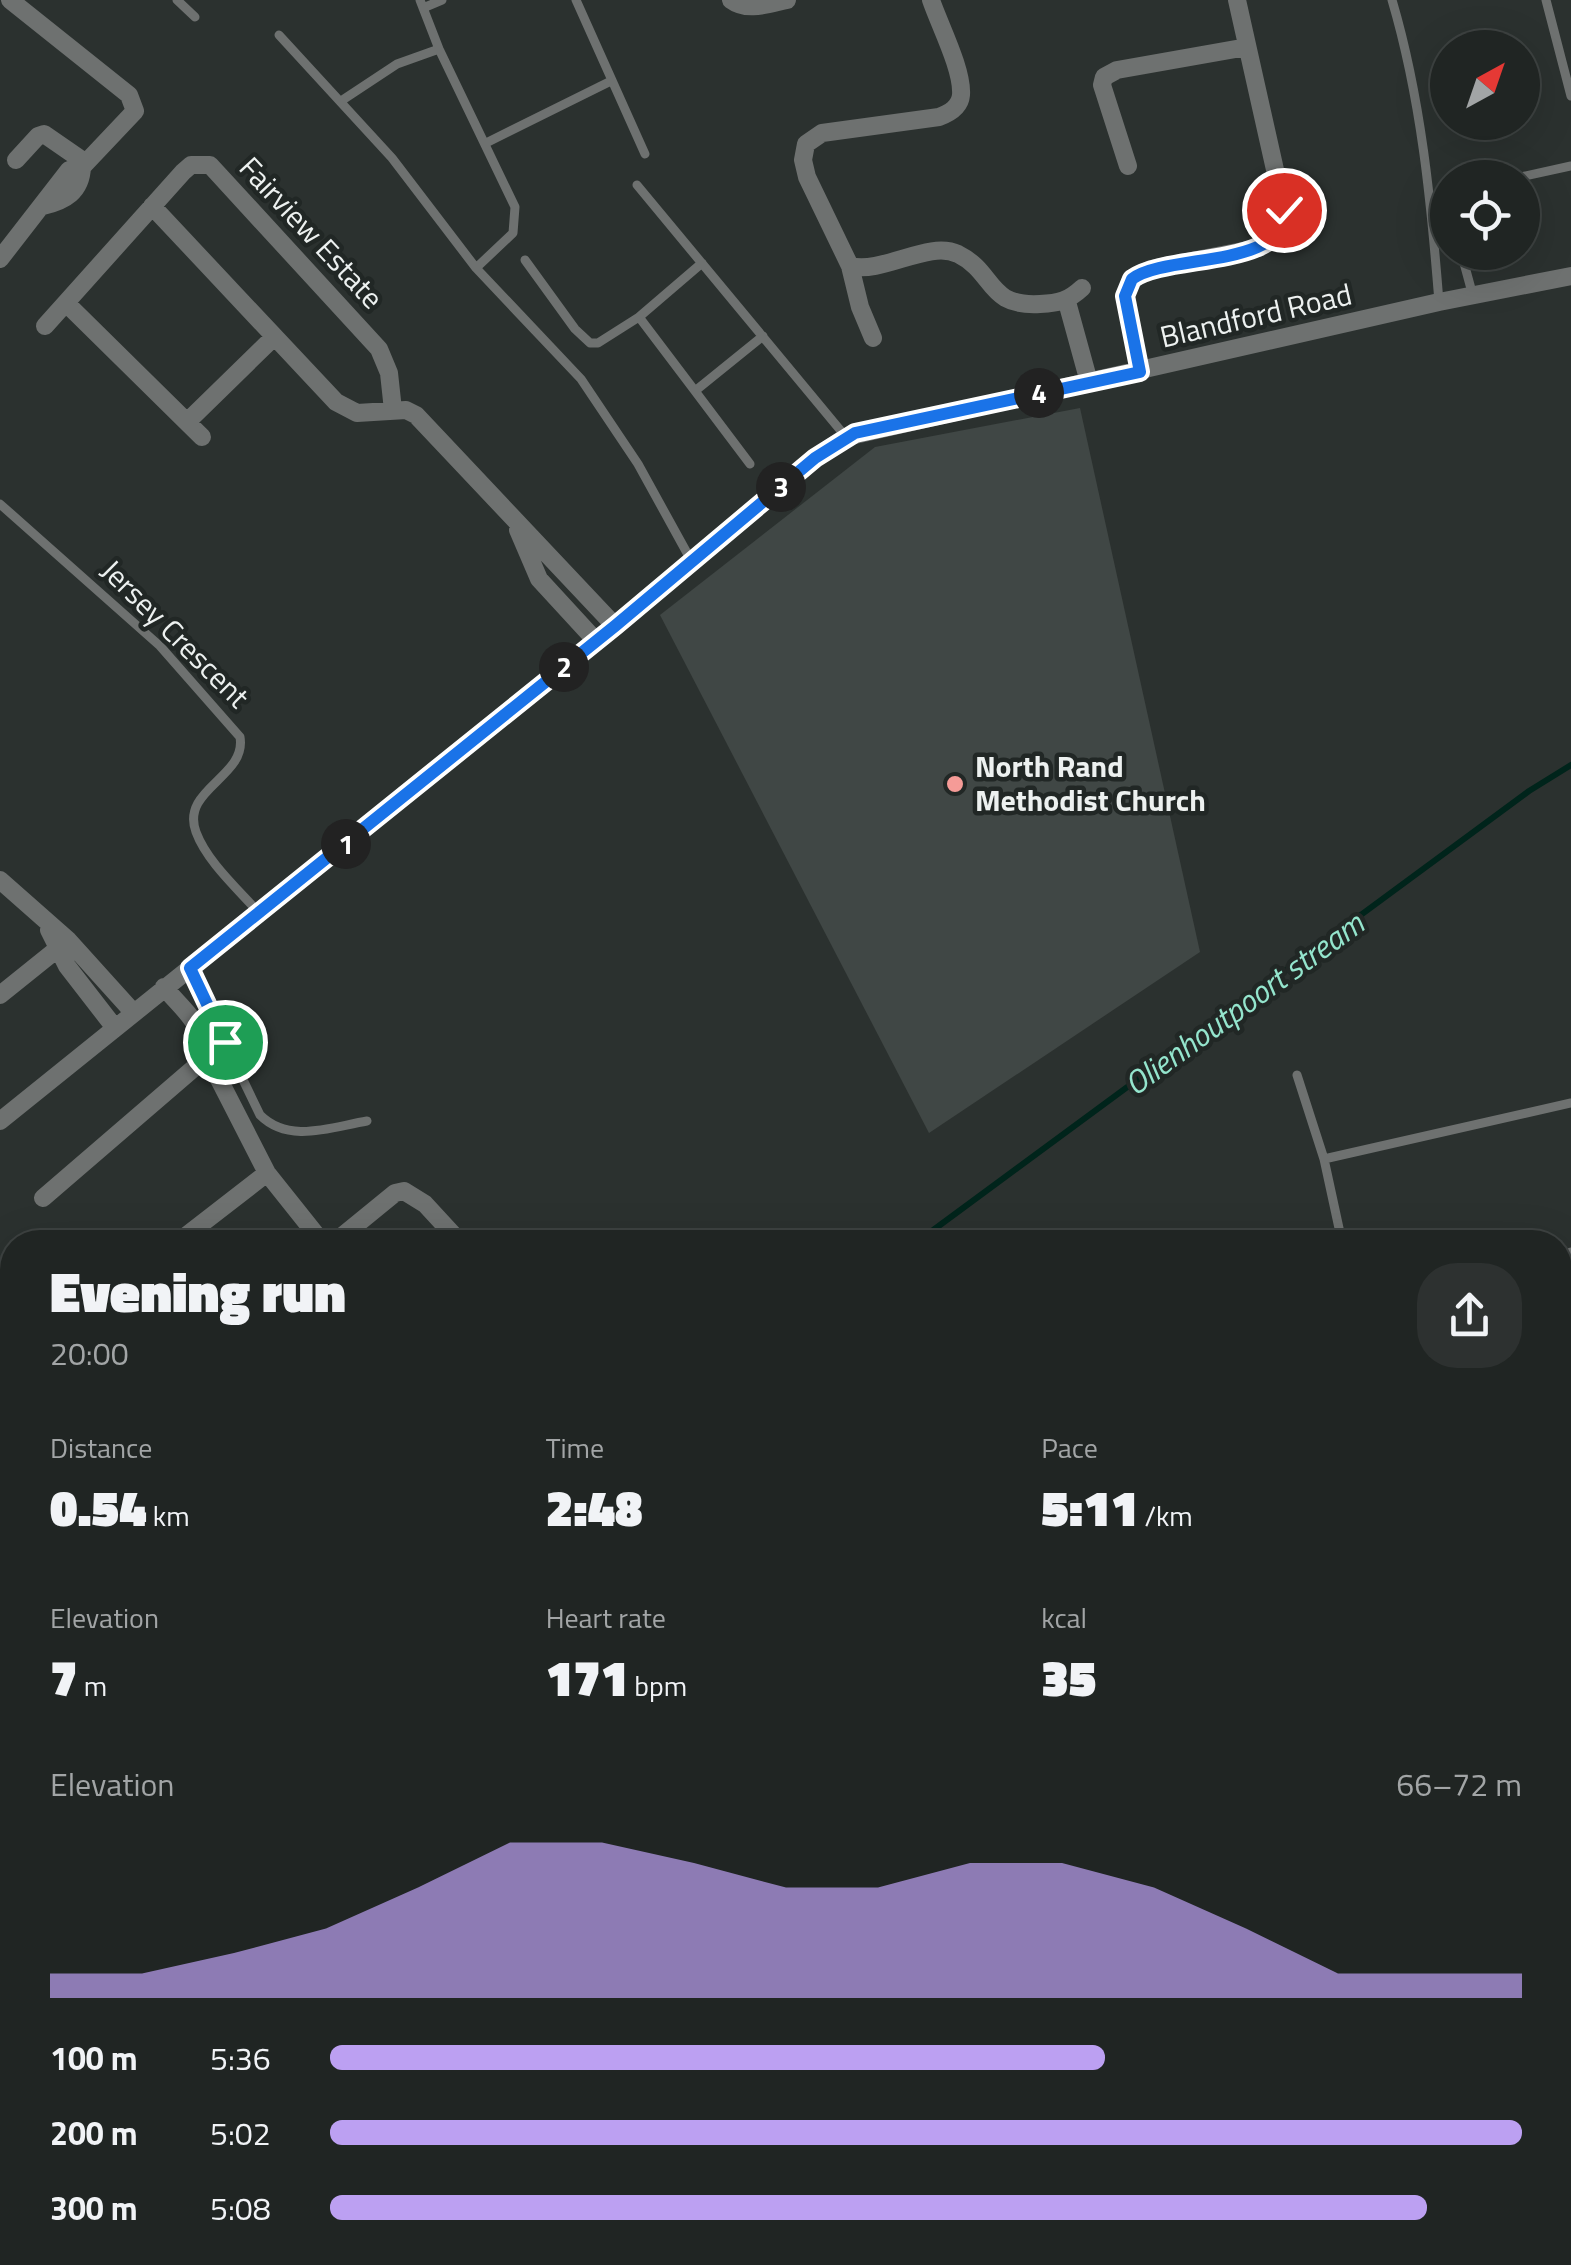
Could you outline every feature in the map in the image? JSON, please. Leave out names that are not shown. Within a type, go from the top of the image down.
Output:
[{"type":"street","points":[[0,259],[69,170],[84,165],[135,111],[129,95],[10,0]]},
{"type":"street","points":[[731,0],[744,6],[787,0]]},
{"type":"street","points":[[873,338],[850,266],[807,177],[803,152],[809,141],[822,133],[939,117],[955,108],[961,95],[957,73],[931,0]]},
{"type":"street","points":[[1140,372],[1125,296],[1132,279],[1151,269],[1258,248],[1274,239],[1283,226],[1284,210],[1237,0]]},
{"type":"street","points":[[1128,166],[1102,85],[1104,76],[1117,70],[1247,47]]},
{"type":"street","points":[[16,160],[44,134],[84,165]]},
{"type":"street","name":"Fairview Estate","points":[[45,326],[191,165],[210,165],[379,349],[390,373],[393,410]]},
{"type":"street","points":[[152,206],[346,409],[368,413],[406,410],[425,423],[516,525],[615,626]]},
{"type":"street","points":[[850,266],[875,267],[933,252],[948,252],[971,264],[1008,302],[1067,302],[1082,288]]},
{"type":"street","name":"Blandford Road","points":[[0,1121],[846,436],[1439,302],[1571,276]]},
{"type":"street","points":[[1067,302],[1088,382]]},
{"type":"street","points":[[66,303],[202,437]]},
{"type":"street","points":[[188,422],[274,337]]},
{"type":"street","points":[[516,525],[539,579],[596,641]]},
{"type":"street","points":[[0,880],[42,916],[63,944],[133,1012]]},
{"type":"street","points":[[0,996],[63,944]]},
{"type":"street","points":[[63,944],[67,966],[115,1028]]},
{"type":"street","points":[[164,987],[199,1030],[204,1050],[267,1173],[312,1230]]},
{"type":"street","points":[[42,1198],[194,1068],[204,1050]]},
{"type":"street","points":[[193,1230],[267,1173]]},
{"type":"street","points":[[350,1230],[404,1190],[425,1204],[449,1230]]},
{"type":"street","points":[[640,2265],[659,2265]]},
{"type":"lane","points":[[178,0],[195,17]]},
{"type":"lane","points":[[442,0],[421,4],[439,50],[512,197],[516,216],[508,239],[476,268]]},
{"type":"lane","points":[[576,0],[646,154]]},
{"type":"lane","points":[[1392,0],[1406,45],[1424,152],[1439,302]]},
{"type":"lane","points":[[1546,0],[1571,96]]},
{"type":"lane","points":[[279,35],[392,158],[476,268],[545,337],[608,416],[692,562]]},
{"type":"lane","points":[[341,101],[396,64],[439,50]]},
{"type":"lane","points":[[486,143],[611,82]]},
{"type":"lane","points":[[1540,173],[1571,166]]},
{"type":"lane","points":[[637,184],[846,436]]},
{"type":"lane","points":[[524,260],[574,329],[590,343],[598,343],[639,317],[702,263]]},
{"type":"lane","points":[[1466,270],[1473,296]]},
{"type":"lane","points":[[639,317],[750,464]]},
{"type":"lane","points":[[695,390],[763,336]]},
{"type":"lane","name":"Jersey Crescent","points":[[0,504],[160,646],[240,737],[238,760],[206,791],[193,817],[196,833],[218,865],[260,914]]},
{"type":"lane","points":[[190,968],[260,1115],[272,1127],[296,1133],[367,1120]]},
{"type":"lane","points":[[1297,1076],[1324,1160],[1339,1230]]},
{"type":"lane","points":[[1324,1160],[1571,1103]]},
{"type":"building","name":"North Rand Methodist Church","points":[[1080,408],[1200,952],[929,1133],[660,615],[875,447]]},
{"type":"waterway","name":"Olienhoutpoort stream","points":[[933,1230],[1529,791],[1571,765]]},
{"type":"place","name":"North Rand Methodist Church","points":[[955,784]]},
{"type":"route","points":[[225,1042],[190,968],[615,626],[815,458],[855,433],[1140,372],[1125,296],[1132,279],[1151,269],[1268,243],[1283,226],[1284,210]]}]
